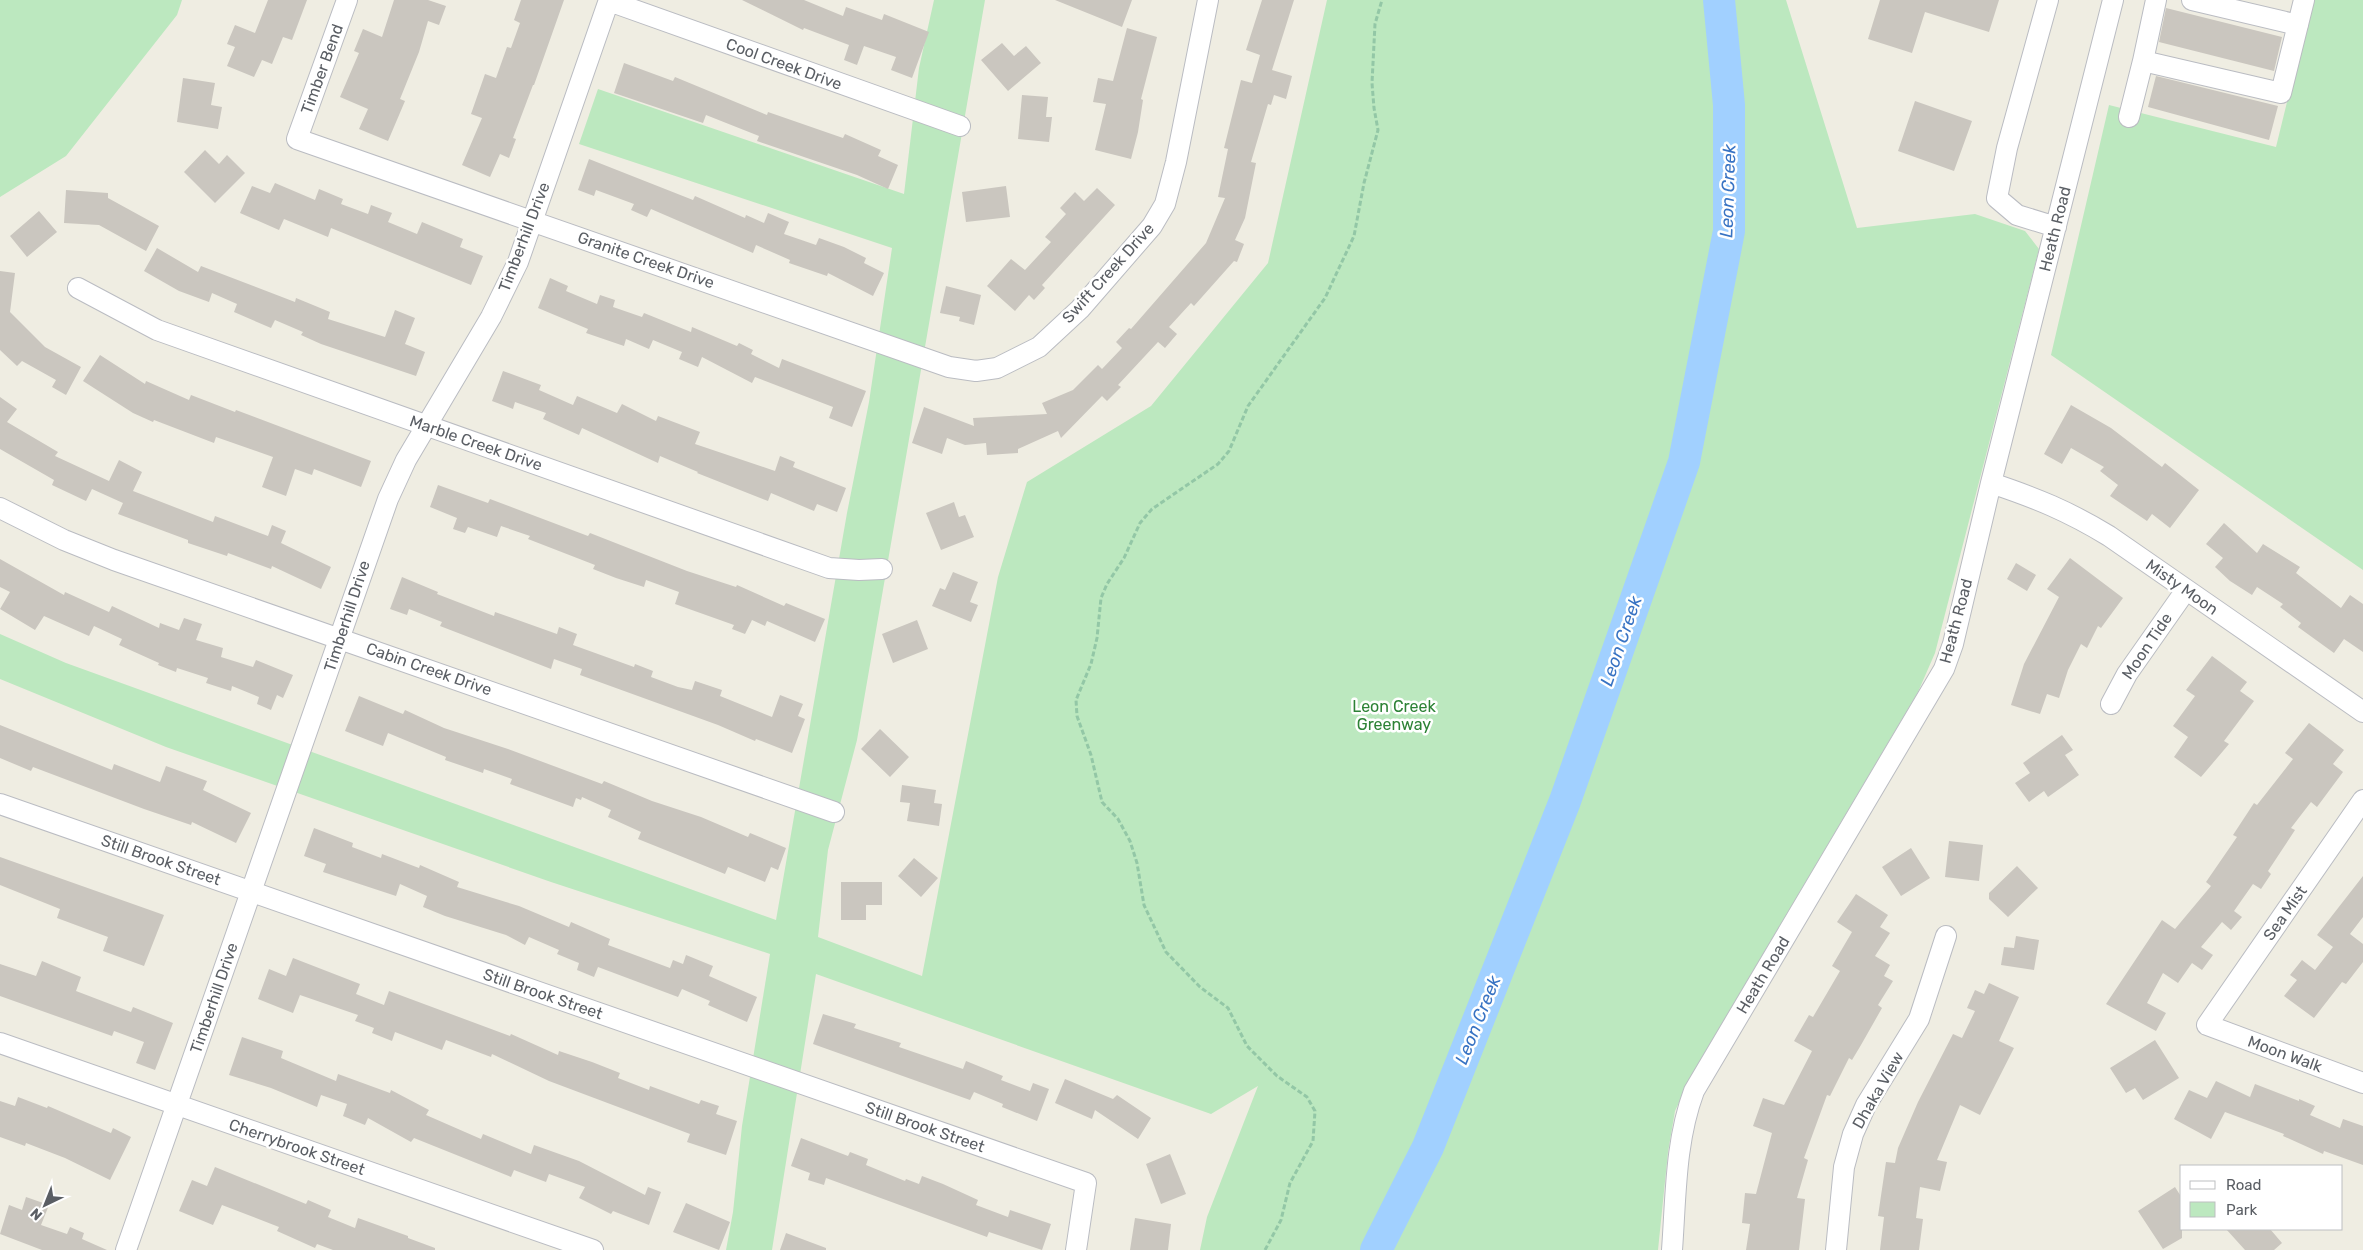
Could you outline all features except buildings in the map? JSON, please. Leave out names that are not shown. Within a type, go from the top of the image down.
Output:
[{"type":"street","name":"Timber Bend","points":[[297,139],[346,0]]},
{"type":"street","name":"Swift Creek Drive","points":[[997,368],[1039,347],[1080,309],[1152,226],[1165,204],[1176,162],[1208,0]]},
{"type":"street","points":[[2048,0],[2007,148],[1997,198],[2017,216],[2056,226]]},
{"type":"street","name":"Heath Road","points":[[1672,1250],[1680,1144],[1685,1115],[1694,1091],[1944,669],[1953,644],[1991,483],[2113,0]]},
{"type":"street","points":[[2128,117],[2156,0]]},
{"type":"street","points":[[2192,0],[2298,25]]},
{"type":"street","points":[[2143,60],[2281,93],[2304,0]]},
{"type":"street","name":"Cool Creek Drive","points":[[609,1],[960,126]]},
{"type":"street","name":"Timberhill Drive","points":[[126,1250],[388,499],[406,460],[491,317],[518,262],[531,219],[609,1]]},
{"type":"street","name":"Granite Creek Drive","points":[[297,139],[531,219],[949,367],[976,370],[997,368]]},
{"type":"street","name":"Marble Creek Drive","points":[[78,288],[157,330],[829,568],[882,569]]},
{"type":"street","name":"Misty Moon","points":[[1991,483],[2044,500],[2077,517],[2363,712]]},
{"type":"street","name":"Cabin Creek Drive","points":[[0,508],[64,540],[114,560],[834,812]]},
{"type":"street","name":"Moon Tide","points":[[2111,704],[2127,674],[2186,590]]},
{"type":"street","name":"Sea Mist","points":[[2207,1025],[2363,800]]},
{"type":"street","name":"Still Brook Street","points":[[0,804],[1086,1183],[1076,1250]]},
{"type":"street","name":"Dhaka View","points":[[1836,1250],[1844,1167],[1853,1134],[1866,1105],[1919,1018],[1946,936]]},
{"type":"street","name":"Moon Walk","points":[[2207,1025],[2363,1083]]},
{"type":"street","name":"Cherrybrook Street","points":[[0,1043],[594,1250]]},
{"type":"path","points":[[1265,1250],[1281,1220],[1290,1184],[1313,1141],[1315,1111],[1308,1097],[1277,1076],[1247,1046],[1228,1008],[1200,987],[1166,952],[1144,905],[1137,863],[1130,841],[1118,819],[1102,802],[1091,755],[1076,716],[1076,700],[1093,655],[1101,598],[1107,584],[1124,558],[1140,523],[1152,509],[1218,464],[1229,451],[1248,406],[1325,298],[1354,236],[1364,182],[1376,145],[1378,130],[1372,83],[1375,24],[1382,0]]},
{"type":"green space","points":[[0,0],[182,0],[177,15],[66,156],[0,197]]},
{"type":"green space","name":"Leon Creek Greenway","points":[[934,0],[985,0],[857,740],[828,850],[818,937],[922,976],[998,577],[1027,482],[1151,406],[1268,263],[1327,0],[1786,0],[1857,228],[1975,214],[2025,231],[2039,249],[1935,653],[1918,692],[1695,1069],[1675,1111],[1668,1152],[1658,1250],[1200,1250],[1207,1217],[1258,1086],[1211,1114],[816,974],[772,1250],[726,1250],[733,1212],[742,1126],[770,954],[551,882],[166,747],[0,679],[0,634],[66,663],[776,920],[847,513],[869,402],[892,248],[579,144],[598,89],[904,194],[919,68]]},
{"type":"green space","points":[[2312,0],[2363,0],[2363,570],[2051,355],[2109,105],[2276,147]]},
{"type":"waterway","name":"Leon Creek","points":[[1376,1250],[1428,1147],[1565,801],[1684,462],[1729,231],[1729,105],[1719,0]]}]
